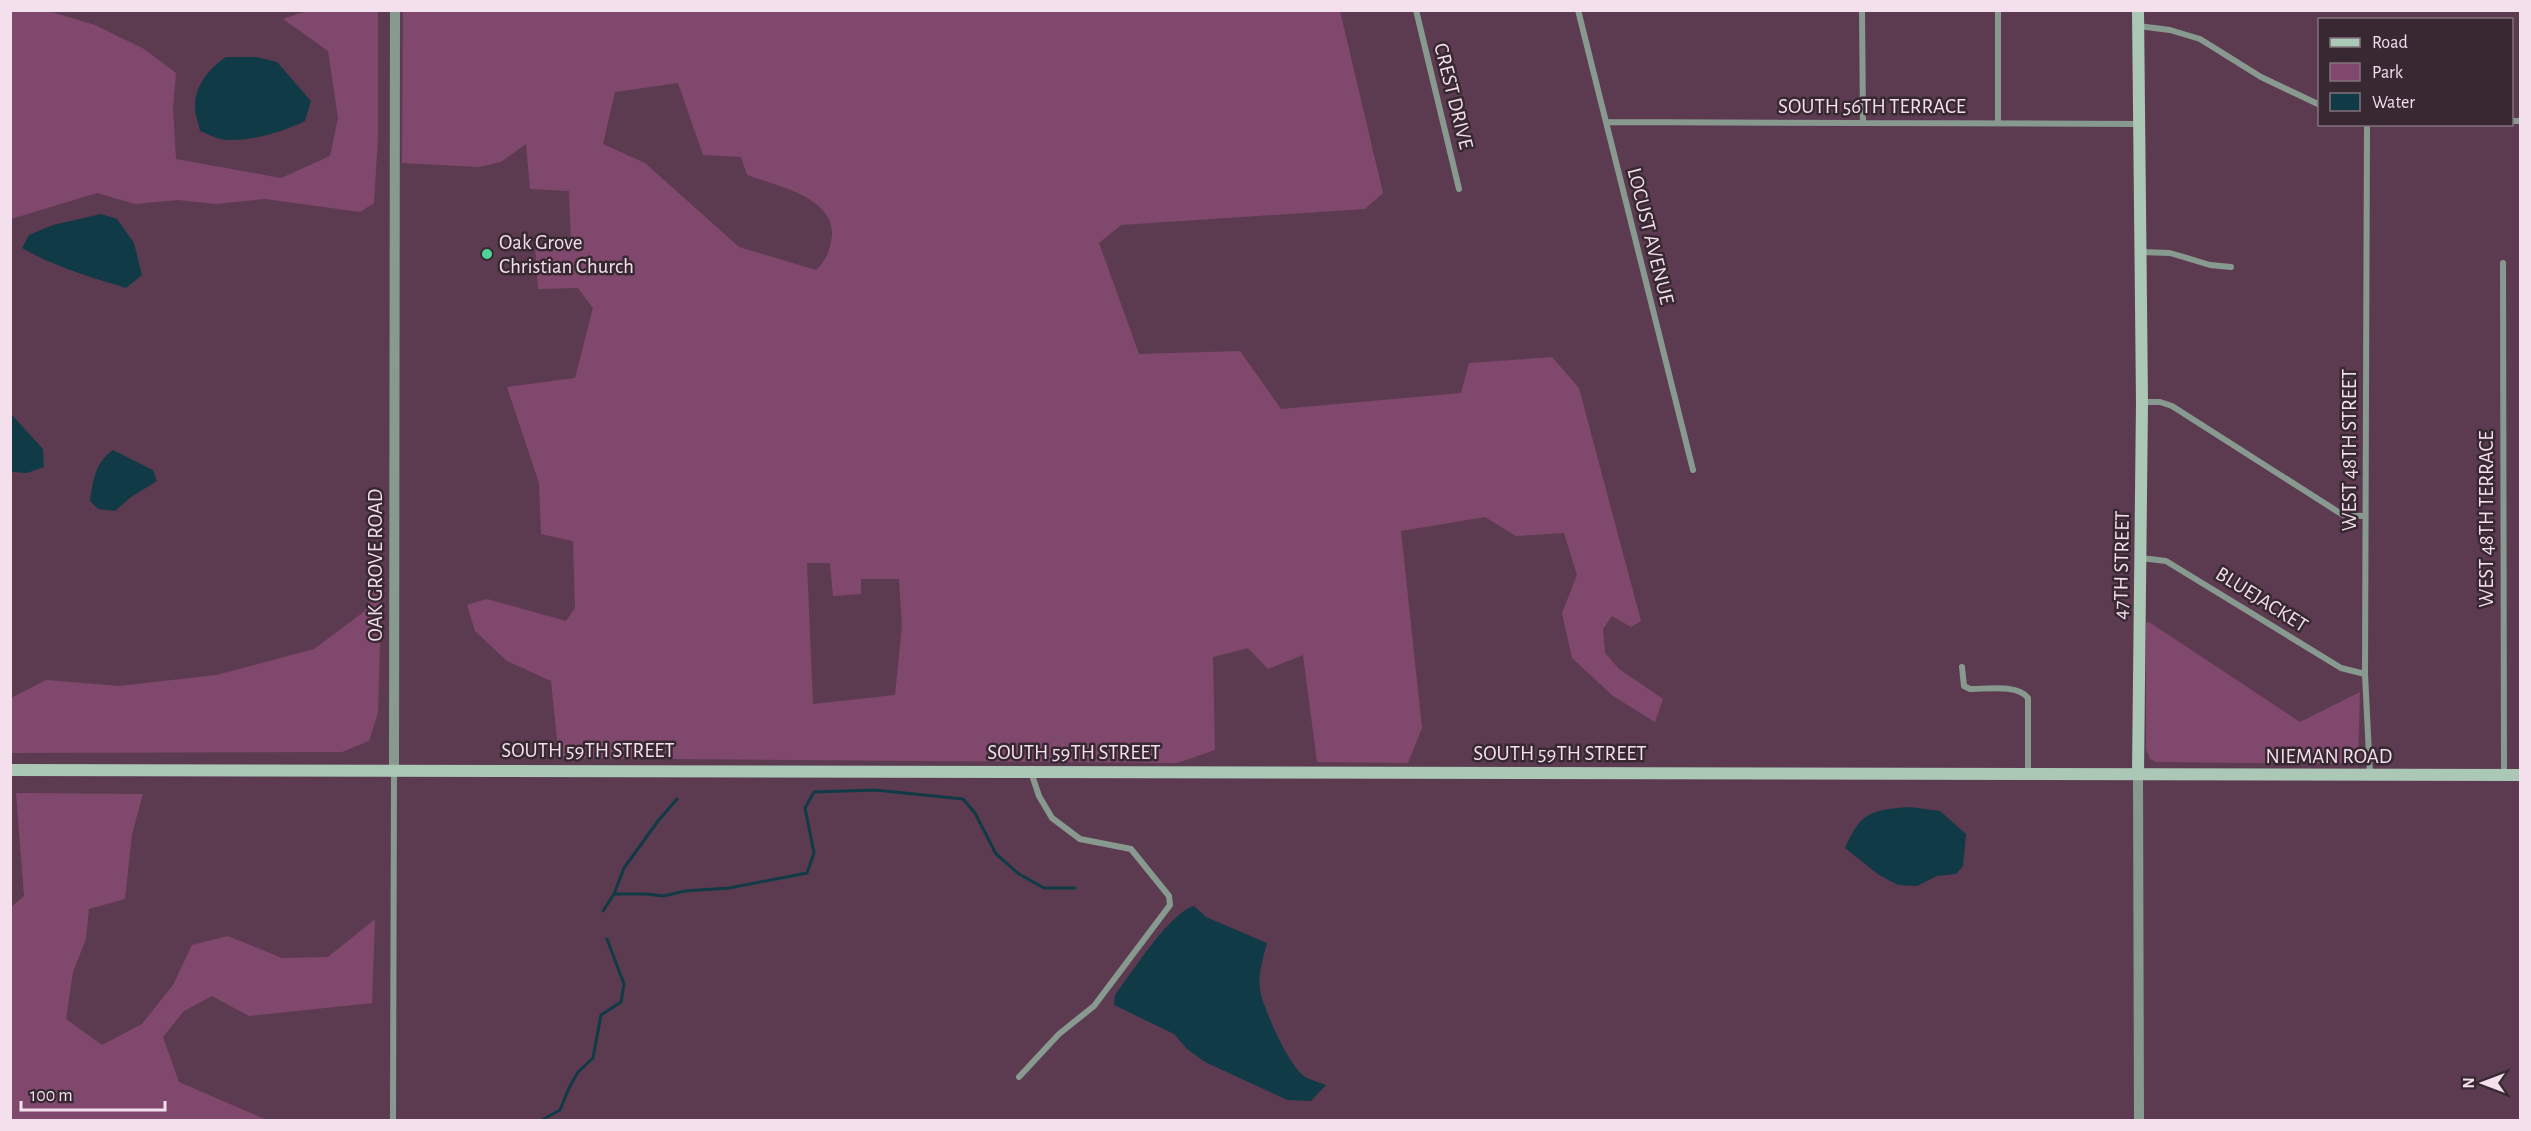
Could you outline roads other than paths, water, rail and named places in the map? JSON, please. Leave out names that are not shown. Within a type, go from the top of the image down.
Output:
[{"type":"main road","name":"47TH STREET","points":[[2138,10],[2142,402],[2138,774]]},
{"type":"main road","name":"SOUTH 59TH STREET","points":[[10,770],[2138,774]]},
{"type":"main road","name":"NIEMAN ROAD","points":[[2138,774],[2520,775]]},
{"type":"street","name":"OAK GROVE ROAD","points":[[393,1120],[395,10]]},
{"type":"street","name":"CREST DRIVE","points":[[1416,10],[1459,189]]},
{"type":"street","name":"LOCUST AVENUE","points":[[1578,10],[1693,470]]},
{"type":"street","points":[[1862,10],[1863,122]]},
{"type":"street","points":[[1998,10],[1998,123]]},
{"type":"street","points":[[2138,26],[2170,30],[2200,39],[2261,77],[2318,105]]},
{"type":"street","name":"SOUTH 56TH TERRACE","points":[[1606,122],[2139,124]]},
{"type":"street","name":"WEST 48TH STREET","points":[[2367,126],[2364,516],[2365,674],[2370,776]]},
{"type":"street","points":[[2141,252],[2170,253],[2210,265],[2231,267]]},
{"type":"street","name":"WEST 48TH TERRACE","points":[[2503,263],[2504,775]]},
{"type":"street","points":[[2142,402],[2160,402],[2172,406],[2343,515],[2364,516]]},
{"type":"street","name":"BLUEJACKET","points":[[2141,558],[2166,561],[2341,668],[2365,674]]},
{"type":"street","points":[[1962,667],[1964,686],[1970,689],[2017,690],[2024,692],[2028,698],[2028,774]]},
{"type":"street","points":[[1019,1077],[1059,1034],[1094,1006],[1170,905],[1168,896],[1131,849],[1080,839],[1052,818],[1041,802],[1031,771]]},
{"type":"street","name":"47TH STREET","points":[[2138,774],[2139,1120]]},
{"type":"water","points":[[226,57],[256,57],[277,62],[311,101],[305,121],[277,132],[237,140],[224,140],[200,131],[195,110],[197,92],[204,78]]},
{"type":"water","points":[[101,214],[117,219],[134,243],[142,275],[126,288],[60,266],[22,248],[29,235],[53,225]]},
{"type":"water","points":[[11,414],[43,449],[44,467],[27,473],[11,472]]},
{"type":"water","points":[[113,450],[153,470],[157,481],[131,497],[115,511],[98,509],[90,501],[99,466]]},
{"type":"water","points":[[1910,807],[1940,811],[1966,834],[1963,866],[1956,874],[1937,876],[1917,886],[1898,885],[1879,875],[1845,848],[1857,826],[1869,815],[1886,809]]},
{"type":"water","points":[[1194,906],[1206,917],[1267,943],[1261,966],[1262,998],[1271,1022],[1291,1061],[1304,1076],[1326,1085],[1311,1101],[1287,1100],[1205,1062],[1187,1049],[1174,1034],[1114,1005],[1115,995],[1163,931],[1174,919]]},
{"type":"waterway","points":[[603,911],[614,894],[663,896],[685,891],[729,888],[807,873],[814,853],[805,808],[814,792],[875,790],[963,799],[975,813],[996,854],[1019,874],[1044,888],[1075,888]]},
{"type":"waterway","points":[[614,894],[624,868],[677,799]]},
{"type":"waterway","points":[[542,1120],[560,1110],[578,1072],[593,1058],[601,1015],[621,1002],[624,984],[607,939]]},
{"type":"place","name":"Oak Grove Christian Church","points":[[487,254]]}]
